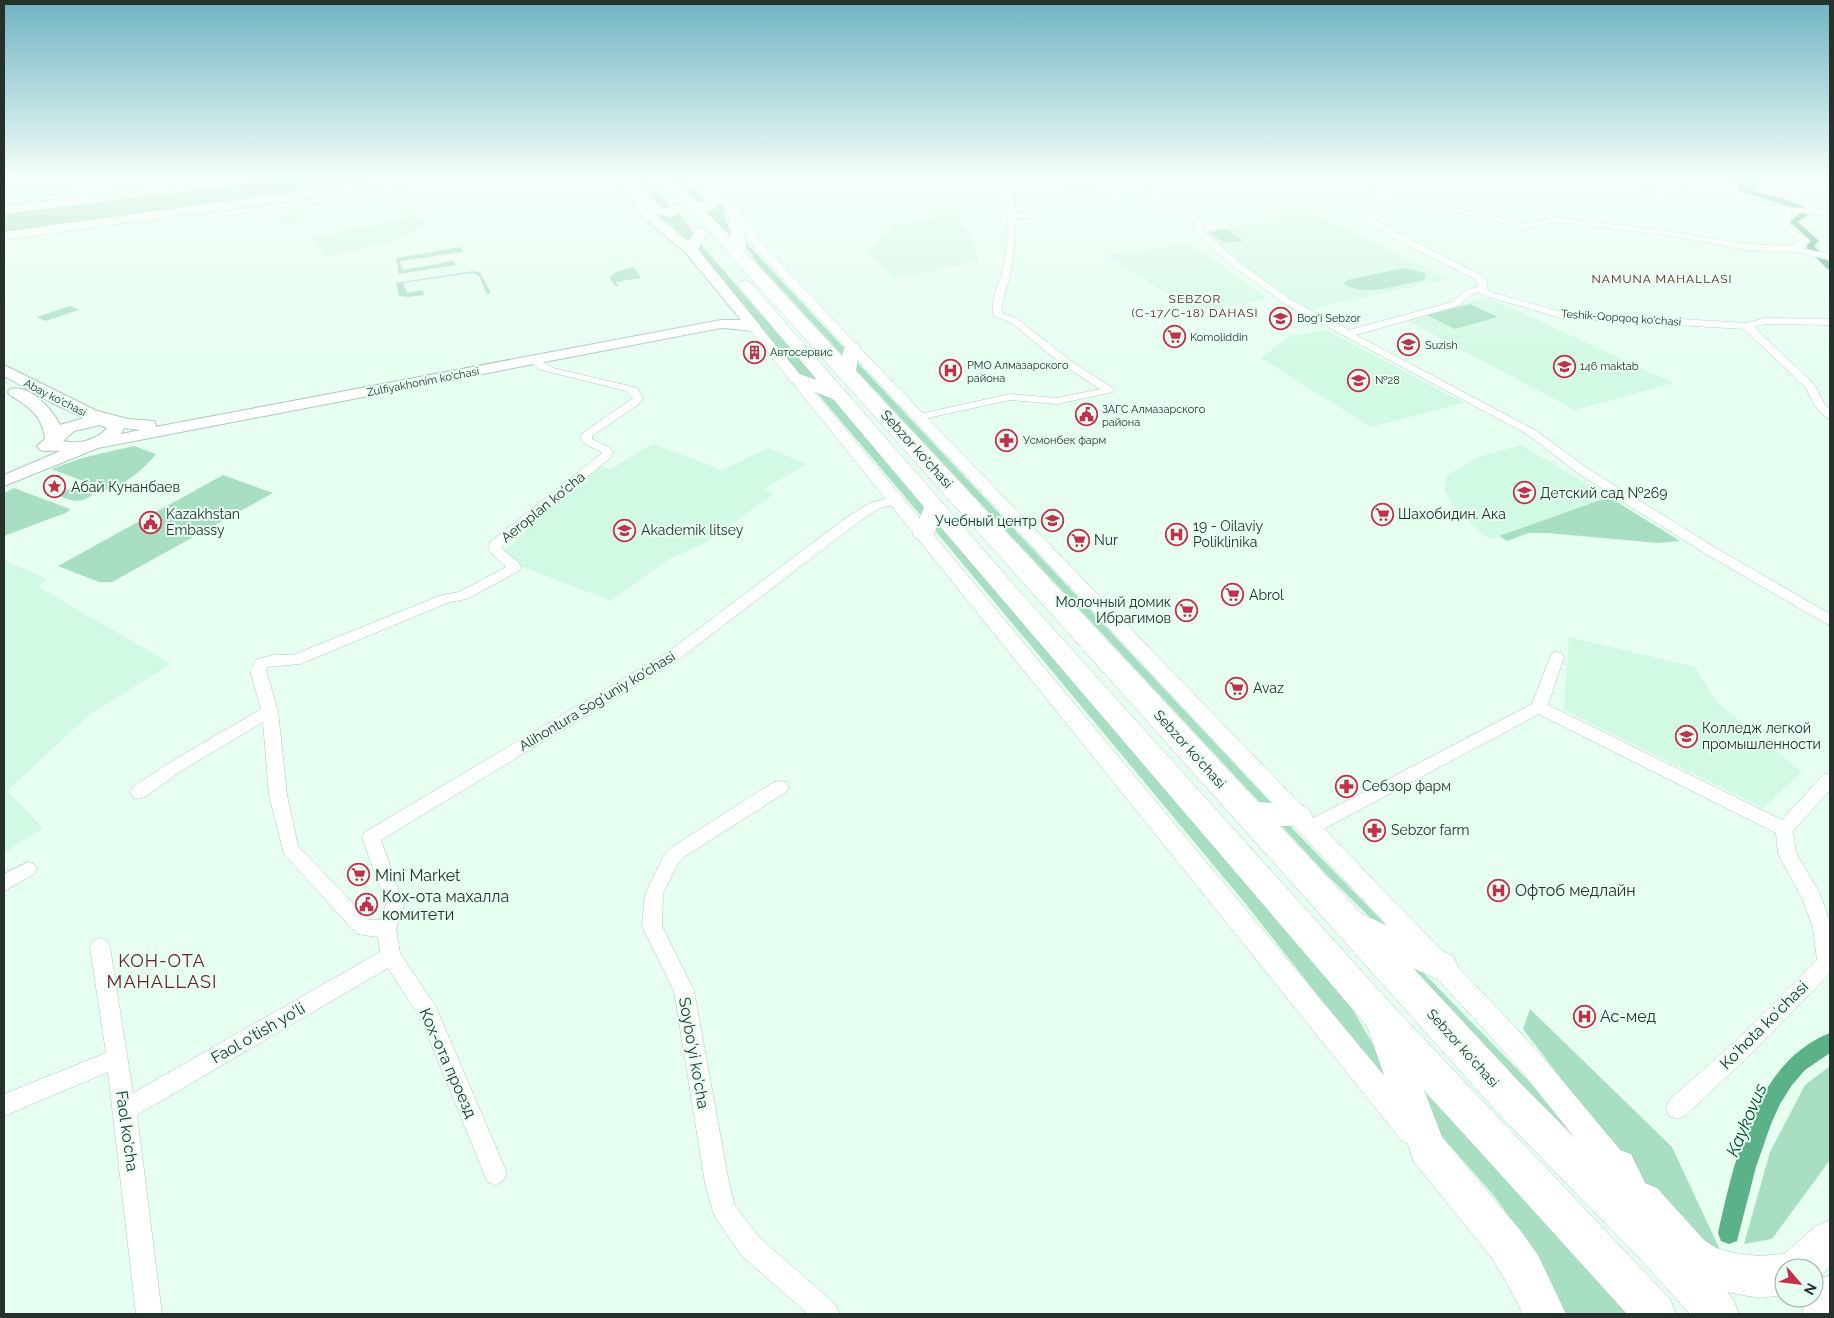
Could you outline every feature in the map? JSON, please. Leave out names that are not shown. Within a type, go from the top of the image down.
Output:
[{"type":"main road","points":[[678,240],[690,250],[754,327]]},
{"type":"main road","points":[[690,250],[696,240]]},
{"type":"main road","name":"Sebzor ko‘chasi","points":[[707,240],[712,245]]},
{"type":"main road","name":"Sebzor ko‘chasi","points":[[716,240],[845,386],[900,430],[1510,1099],[1658,1249],[1718,1314]]},
{"type":"main road","points":[[737,240],[739,266]]},
{"type":"main road","name":"Zulfiyakhonim ko'chasi","points":[[109,421],[126,424],[166,424],[268,407],[719,321],[734,316],[739,309]]},
{"type":"main road","name":"Zulfiyakhonim ko'chasi","points":[[93,444],[721,324],[740,324],[754,327]]},
{"type":"main road","points":[[796,378],[845,386],[852,347]]},
{"type":"main road","name":"Abay ko'chasi","points":[[4,370],[74,408],[109,421]]},
{"type":"main road","name":"Abay ko'chasi","points":[[4,386],[36,404],[45,414],[54,431],[54,441]]},
{"type":"main road","points":[[4,468],[54,441],[61,432],[75,425],[90,421],[109,421],[116,427],[115,431],[102,440],[4,481]]},
{"type":"main road","name":"Sebzor ko‘chasi","points":[[900,430],[935,506],[1380,1017],[1655,1314]]},
{"type":"main road","points":[[54,441],[55,444],[65,448],[93,444]]},
{"type":"main road","points":[[924,534],[935,506]]},
{"type":"main road","points":[[1224,839],[1254,820],[1304,821]]},
{"type":"main road","points":[[1347,921],[1441,966]]},
{"type":"main road","points":[[1380,1017],[1427,1149],[1506,1244],[1523,1270],[1545,1314]]},
{"type":"main road","points":[[1617,1168],[1658,1249],[1690,1303],[1694,1314]]},
{"type":"main road","points":[[1617,1168],[1661,1224],[1690,1254],[1704,1264]]},
{"type":"main road","points":[[1810,1258],[1830,1240]]},
{"type":"main road","points":[[1658,1249],[1738,1276],[1774,1276]]},
{"type":"main road","points":[[1823,1314],[1830,1296]]},
{"type":"street","name":"Sebzor ko‘chasi","points":[[755,240],[852,347],[900,430],[1304,821],[1531,1063],[1617,1168]]},
{"type":"street","points":[[900,430],[1010,397],[1057,401],[1109,390],[1067,363],[1013,320],[999,316],[996,308],[1008,267],[1010,240]]},
{"type":"street","points":[[1208,240],[1222,253],[1288,302],[1531,432],[1579,468],[1711,551],[1830,620]]},
{"type":"street","points":[[1347,334],[1455,304],[1469,292],[1480,289],[1483,284],[1480,278],[1404,240]]},
{"type":"street","points":[[1706,240],[1746,247],[1794,249],[1827,256]]},
{"type":"street","points":[[1794,249],[1803,240]]},
{"type":"street","name":"Teshik-Qopqoq ko'chasi","points":[[1480,289],[1488,294],[1561,315],[1746,326],[1765,321],[1830,322]]},
{"type":"street","points":[[1746,326],[1810,386],[1819,404],[1830,416]]},
{"type":"street","points":[[754,327],[1427,1149]]},
{"type":"street","name":"Aeroplan ko'cha","points":[[270,711],[258,670],[262,663],[274,660],[289,661],[304,657],[447,598],[462,596],[514,568],[495,550],[495,545],[606,456],[608,453],[606,450],[587,441],[586,435],[635,402],[638,398],[634,391],[630,388],[542,367],[535,360]]},
{"type":"street","name":"Alihontura Sog'uniy ko'chasi","points":[[386,929],[395,905],[371,837],[673,656],[851,521],[874,506],[896,500]]},
{"type":"street","points":[[1304,821],[1539,707],[1557,657]]},
{"type":"street","points":[[1539,707],[1784,829],[1830,779]]},
{"type":"street","points":[[138,792],[175,767],[270,711],[278,795],[290,849],[364,928],[386,929]]},
{"type":"street","name":"Soybo'yi ko'cha","points":[[780,787],[678,852],[670,860],[654,894],[652,926],[684,992],[717,1183],[725,1212],[751,1247],[827,1314]]},
{"type":"street","name":"Koʻhota koʻchasi","points":[[1677,1108],[1746,1045],[1827,963],[1827,947],[1823,928],[1812,898],[1787,854],[1784,829]]},
{"type":"street","points":[[4,883],[28,869]]},
{"type":"street","name":"Кох-ота проезд","points":[[386,929],[390,956],[429,1014],[495,1173]]},
{"type":"street","name":"Faol ko'cha","points":[[100,947],[125,1110],[150,1314]]},
{"type":"street","name":"Faol o'tish yo'li","points":[[125,1110],[390,956]]},
{"type":"street","points":[[4,1105],[116,1059]]},
{"type":"shaded area","points":[[312,240],[397,240],[394,241],[327,257]]},
{"type":"shaded area","points":[[744,240],[844,348],[842,355],[757,263],[742,241]]},
{"type":"shaded area","points":[[880,240],[972,240],[979,261],[894,279],[868,252]]},
{"type":"shaded area","points":[[1214,240],[1368,240],[1449,279],[1310,309],[1259,280]]},
{"type":"shaded area","points":[[1220,240],[1244,241],[1225,243]]},
{"type":"shaded area","points":[[698,241],[822,385],[804,379],[705,261],[695,247]]},
{"type":"shaded area","points":[[1187,244],[1214,260],[1268,299],[1194,312],[1107,255]]},
{"type":"shaded area","points":[[461,247],[463,252],[400,261],[403,270],[453,261],[456,265],[399,274],[396,258]]},
{"type":"shaded area","points":[[634,267],[641,278],[616,282],[619,287],[614,285],[609,277],[618,271]]},
{"type":"shaded area","points":[[1404,268],[1422,272],[1426,276],[1424,280],[1373,290],[1362,290],[1344,284],[1347,280]]},
{"type":"shaded area","points":[[473,271],[480,272],[491,293],[487,294],[479,276],[472,273],[403,283],[407,293],[423,290],[424,295],[399,296],[396,283]]},
{"type":"shaded area","name":"146 maktab","points":[[1482,298],[1501,303],[1673,383],[1575,410],[1406,320]]},
{"type":"shaded area","points":[[1470,304],[1498,317],[1455,329],[1427,315]]},
{"type":"shaded area","points":[[70,306],[79,310],[45,321],[37,317]]},
{"type":"shaded area","name":"№28","points":[[1326,330],[1464,403],[1371,427],[1261,358],[1290,336]]},
{"type":"shaded area","points":[[857,362],[1276,808],[1264,807],[857,371]]},
{"type":"shaded area","points":[[822,393],[835,401],[927,508],[923,518],[818,394]]},
{"type":"shaded area","name":"Akademik litsey","points":[[653,444],[722,470],[768,448],[807,464],[764,489],[774,494],[707,542],[669,559],[611,601],[518,565],[503,552],[577,484],[601,466],[611,469]]},
{"type":"shaded area","name":"Детский сад №269","points":[[1521,445],[1609,497],[1490,540],[1457,512],[1444,490],[1447,475],[1479,457]]},
{"type":"shaded area","points":[[134,446],[156,454],[134,476],[120,485],[107,490],[51,469],[82,458]]},
{"type":"shaded area","points":[[223,475],[273,493],[112,582],[99,582],[58,566]]},
{"type":"shaded area","points":[[76,486],[92,492],[92,495],[79,501],[57,495]]},
{"type":"shaded area","points":[[14,488],[70,509],[68,512],[4,536],[4,493]]},
{"type":"shaded area","points":[[1609,497],[1680,541],[1658,543],[1529,533],[1507,541],[1499,536]]},
{"type":"shaded area","points":[[936,518],[1345,996],[1399,1090],[1394,1092],[1245,903],[933,528]]},
{"type":"shaded area","points":[[4,560],[47,579],[39,587],[171,664],[90,714],[7,791],[43,828],[4,853]]},
{"type":"shaded area","name":"Колледж легкой промышленности","points":[[1569,637],[1695,667],[1716,702],[1802,772],[1763,808],[1564,710]]},
{"type":"shaded area","points":[[1278,822],[1289,825],[1386,925],[1388,930],[1381,928],[1325,873]]},
{"type":"shaded area","points":[[1415,964],[1548,1101],[1585,1148],[1579,1146],[1416,972]]},
{"type":"shaded area","points":[[1530,1009],[1672,1147],[1722,1254],[1674,1218],[1602,1132],[1523,1029]]},
{"type":"shaded area","points":[[1830,1066],[1830,1160],[1772,1239],[1744,1244],[1770,1152],[1805,1085]]},
{"type":"shaded area","points":[[1416,1083],[1634,1314],[1564,1314],[1525,1239],[1495,1197],[1432,1125]]},
{"type":"waterway","name":"Kaykovus","points":[[1813,240],[1815,241],[1810,246],[1830,267]]},
{"type":"waterway","name":"Kaykovus","points":[[1729,1233],[1745,1167],[1762,1119],[1773,1097],[1785,1078],[1798,1063],[1830,1042]]},
{"type":"place","name":"Bog'i Sebzor","points":[[1281,318]]},
{"type":"place","name":"Komoliddin","points":[[1174,337]]},
{"type":"place","name":"Suzish","points":[[1409,345]]},
{"type":"place","name":"Автосервис","points":[[754,352]]},
{"type":"place","name":"146 maktab","points":[[1564,366]]},
{"type":"place","name":"РМО Алмазарского района","points":[[951,371]]},
{"type":"place","name":"№28","points":[[1359,380]]},
{"type":"place","name":"ЗАГС Алмазарского района","points":[[1086,415]]},
{"type":"place","name":"Усмонбек фарм","points":[[1007,440]]},
{"type":"place","name":"Абай Кунанбаев","points":[[55,487]]},
{"type":"place","name":"Детский сад №269","points":[[1524,493]]},
{"type":"place","name":"Шахобидин. Ака","points":[[1382,514]]},
{"type":"place","name":"Учебный центр","points":[[1053,521]]},
{"type":"place","name":"Kazakhstan Embassy","points":[[150,522]]},
{"type":"place","name":"Akademik litsey","points":[[625,530]]},
{"type":"place","name":"19 - Oilaviy Poliklinika","points":[[1177,534]]},
{"type":"place","name":"Nur","points":[[1078,540]]},
{"type":"place","name":"Abrol","points":[[1233,595]]},
{"type":"place","name":"Молочный домик Ибрагимов","points":[[1187,610]]},
{"type":"place","name":"Avaz","points":[[1237,688]]},
{"type":"place","name":"Колледж легкой промышленности","points":[[1686,736]]},
{"type":"place","name":"Себзор фарм","points":[[1346,786]]},
{"type":"place","name":"Sebzor farm","points":[[1375,830]]},
{"type":"place","name":"Mini Market","points":[[359,875]]},
{"type":"place","name":"Офтоб медлайн","points":[[1499,890]]},
{"type":"place","name":"Кох-ота махалла комитети","points":[[366,905]]},
{"type":"place","name":"Ас-мед","points":[[1584,1016]]},
{"type":"district","name":"NAMUNA MAHALLASI","points":[[1662,279]]},
{"type":"district","name":"SEBZOR (C-17/C-18) DAHASI","points":[[1195,306]]},
{"type":"district","name":"KOH-OTA MAHALLASI","points":[[162,970]]}]
